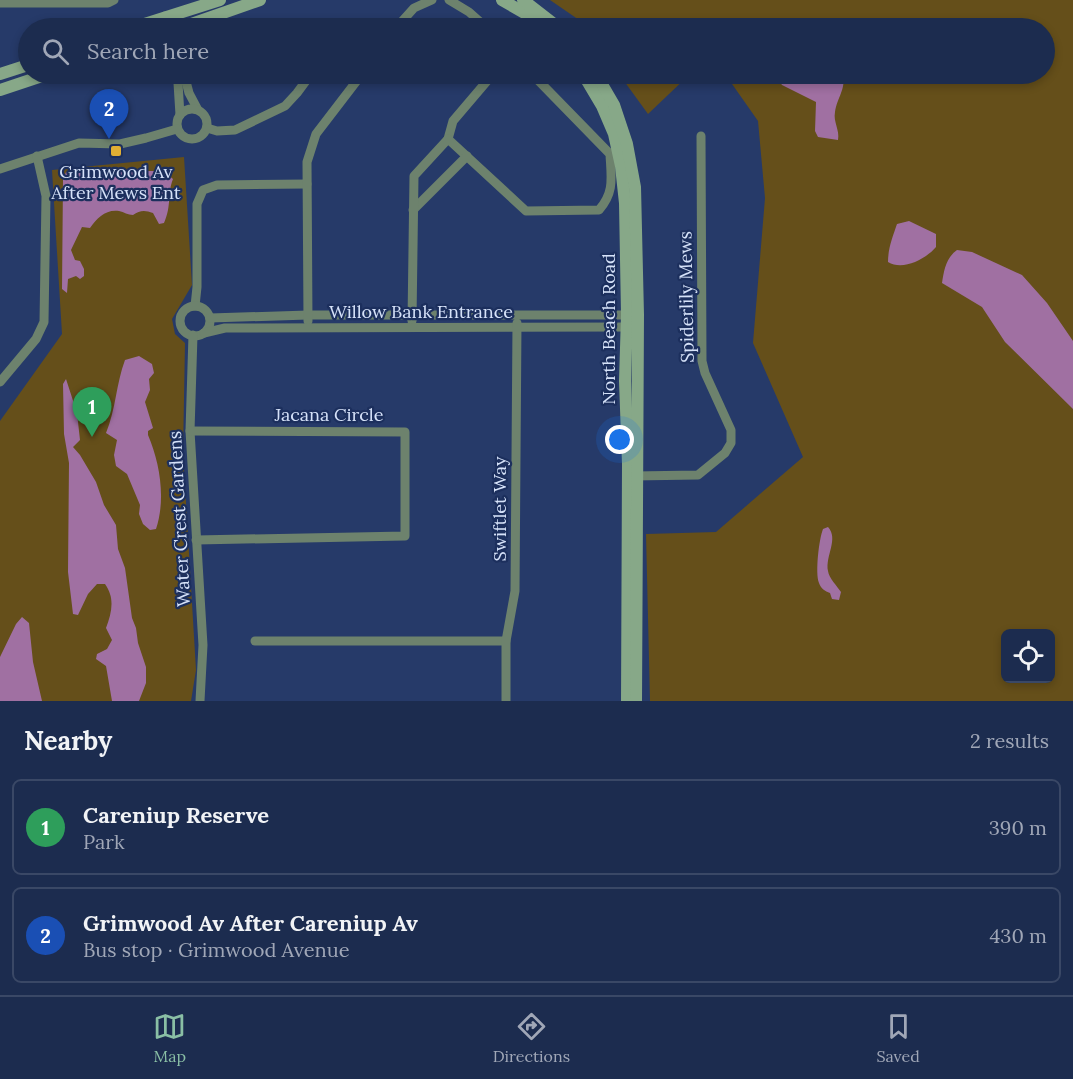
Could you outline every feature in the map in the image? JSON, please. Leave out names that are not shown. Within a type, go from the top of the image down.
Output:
[{"type":"main road","points":[[175,18],[220,0]]},
{"type":"main road","points":[[208,18],[260,0]]},
{"type":"main road","points":[[502,0],[531,18]]},
{"type":"main road","points":[[523,0],[546,18]]},
{"type":"main road","points":[[213,18],[217,15]]},
{"type":"main road","points":[[0,74],[18,68]]},
{"type":"main road","points":[[0,90],[18,84]]},
{"type":"main road","name":"North Beach Road","points":[[588,84],[608,120],[621,166],[633,321]]},
{"type":"main road","name":"North Beach Road","points":[[602,84],[614,105],[634,169],[632,476],[627,701]]},
{"type":"main road","name":"North Beach Road","points":[[632,476],[636,701]]},
{"type":"street","points":[[0,3],[108,3],[114,0]]},
{"type":"street","points":[[405,18],[414,8],[432,0]]},
{"type":"street","points":[[449,0],[476,18]]},
{"type":"street","points":[[178,84],[180,115],[177,129],[183,137],[192,140],[201,136],[207,128],[206,120],[198,110],[187,84]]},
{"type":"street","points":[[207,128],[227,132],[235,130],[285,106],[304,84]]},
{"type":"street","points":[[308,327],[307,162],[316,134],[354,84]]},
{"type":"street","points":[[412,327],[414,176],[448,140],[453,121],[484,84]]},
{"type":"street","points":[[448,140],[526,211],[599,210],[607,201],[611,190],[610,154],[542,84]]},
{"type":"street","points":[[180,115],[188,110],[198,110]]},
{"type":"street","points":[[0,169],[79,143],[120,144],[177,129]]},
{"type":"street","name":"Spiderlily Mews","points":[[632,476],[698,476],[725,453],[731,442],[731,430],[705,373],[702,361],[701,136]]},
{"type":"street","points":[[0,382],[36,339],[44,322],[46,196],[37,156]]},
{"type":"street","points":[[413,210],[467,156]]},
{"type":"street","points":[[195,306],[198,264],[197,204],[203,190],[217,185],[307,184]]},
{"type":"street","points":[[195,306],[204,309],[210,318],[208,329],[204,333],[192,335],[184,331],[180,322],[182,313],[195,306]]},
{"type":"street","name":"Willow Bank Entrance","points":[[210,318],[308,315],[517,316],[633,321]]},
{"type":"street","name":"Swiftlet Way","points":[[506,701],[506,641],[515,591],[517,316]]},
{"type":"street","name":"Willow Bank Entrance","points":[[204,333],[225,328],[517,327],[633,321]]},
{"type":"street","name":"Water Crest Gardens","points":[[192,335],[190,431],[203,645],[200,701]]},
{"type":"street","name":"Jacana Circle","points":[[190,431],[405,432],[405,536],[196,540]]},
{"type":"street","points":[[255,641],[506,641]]},
{"type":"shaded area","points":[[550,0],[1073,0],[1073,701],[650,701],[646,534],[716,532],[803,457],[753,343],[765,198],[758,121],[732,84],[1055,84],[1055,18],[576,18]]},
{"type":"shaded area","points":[[626,84],[680,84],[648,114]]},
{"type":"shaded area","points":[[843,84],[835,116],[838,140],[818,137],[815,131],[816,102],[782,85]]},
{"type":"shaded area","points":[[184,157],[192,285],[172,319],[175,334],[185,343],[183,453],[196,670],[191,701],[0,701],[0,421],[62,334],[52,170]]},
{"type":"shaded area","points":[[158,171],[167,174],[173,179],[168,211],[164,223],[159,224],[150,212],[140,211],[129,215],[119,211],[110,211],[102,215],[90,228],[82,227],[71,250],[75,260],[80,261],[84,269],[84,276],[80,279],[76,276],[68,279],[67,293],[62,289],[63,180],[66,172]]},
{"type":"shaded area","points":[[909,221],[936,234],[936,247],[926,256],[914,262],[900,265],[888,262],[897,224]]},
{"type":"shaded area","points":[[957,250],[972,252],[1022,275],[1047,303],[1073,341],[1073,409],[1005,342],[982,307],[942,283],[948,261]]},
{"type":"shaded area","points":[[139,356],[152,364],[154,373],[149,379],[150,390],[145,402],[153,428],[148,431],[148,435],[156,457],[161,506],[156,529],[150,530],[143,524],[139,514],[140,505],[127,474],[116,466],[114,455],[117,440],[106,433],[125,360]]},
{"type":"shaded area","points":[[66,379],[77,413],[80,440],[73,447],[96,482],[104,505],[116,525],[118,549],[125,568],[132,618],[146,667],[146,683],[139,701],[112,701],[106,666],[96,659],[97,654],[107,649],[112,640],[106,628],[112,605],[105,584],[97,584],[88,594],[78,615],[73,614],[68,572],[69,463],[64,434],[63,384]]},
{"type":"shaded area","points":[[828,527],[832,542],[828,571],[841,592],[839,600],[832,599],[830,593],[821,587],[818,578],[820,540],[823,529]]},
{"type":"shaded area","points":[[22,617],[29,623],[33,662],[42,701],[0,701],[0,657],[16,624]]},
{"type":"place","name":"Grimwood Av After Careniup Av","points":[[109,139]]},
{"type":"place","name":"Grimwood Av After Mews Ent","points":[[116,151]]},
{"type":"place","name":"Careniup Reserve","points":[[92,437]]}]
